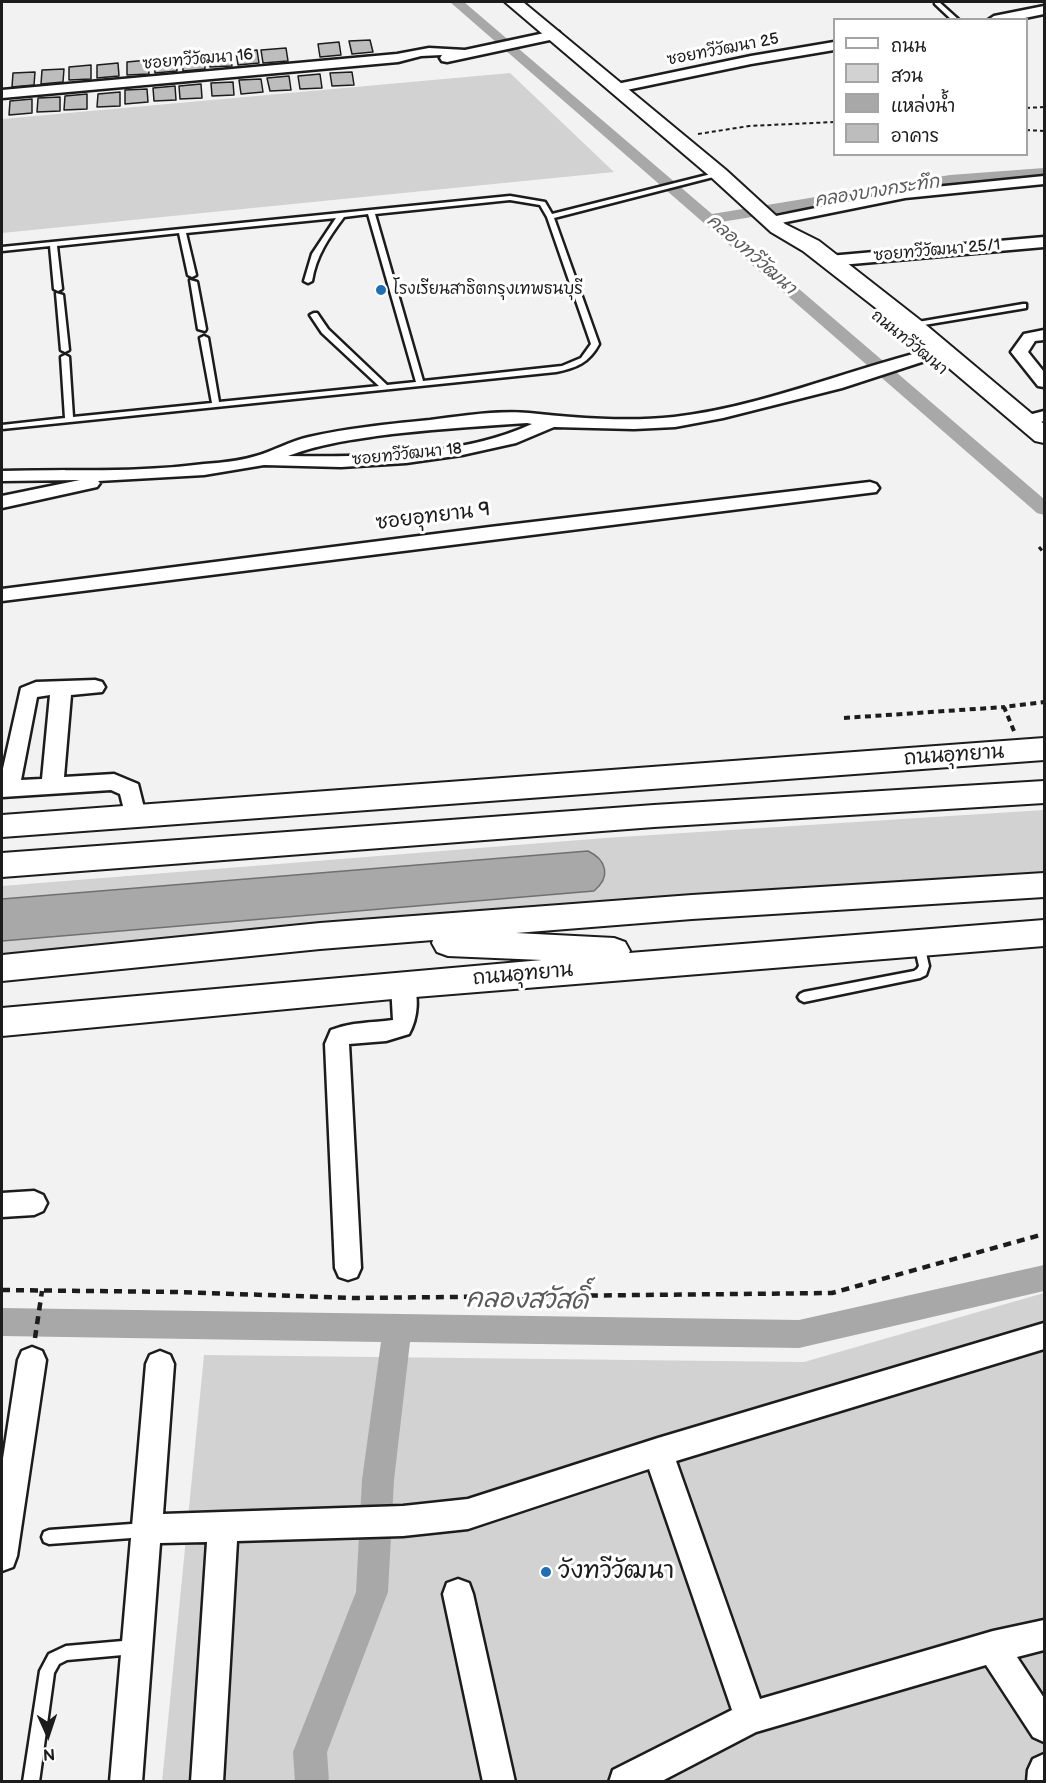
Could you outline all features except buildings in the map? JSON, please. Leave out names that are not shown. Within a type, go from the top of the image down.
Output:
[{"type":"main road","name":"ถนนทวีวัฒนา","points":[[513,2],[677,138],[767,217],[811,246],[1039,424]]},
{"type":"main road","name":"ถนนทวีวัฒนา","points":[[767,217],[792,251],[925,356],[1044,457]]},
{"type":"main road","name":"ถนนอุทยาน","points":[[2,826],[1033,750]]},
{"type":"main road","name":"ถนนอุทยาน","points":[[2,865],[654,816],[1044,792]]},
{"type":"main road","points":[[2,968],[320,936],[692,907],[1044,885]]},
{"type":"main road","name":"ถนนอุทยาน","points":[[2,1022],[404,985],[1044,933]]},
{"type":"main road","points":[[320,936],[741,958]]},
{"type":"street","points":[[1004,18],[1044,10]]},
{"type":"street","name":"ซอยทวีวัฒนา 16","points":[[2,94],[398,58],[413,61],[450,58],[554,34]]},
{"type":"street","name":"ซอยทวีวัฒนา 25","points":[[617,88],[833,46]]},
{"type":"street","points":[[767,217],[905,194],[1044,180]]},
{"type":"street","name":"ซอยทวีวัฒนา 25/1","points":[[829,261],[1044,242]]},
{"type":"street","points":[[1044,335],[1030,337],[1019,352],[1044,382]]},
{"type":"street","name":"ซอยทวีวัฒนา 18","points":[[259,461],[308,442],[379,430],[453,422],[527,418],[550,422],[634,424],[675,422],[836,384],[925,356]]},
{"type":"street","name":"ซอยทวีวัฒนา 18","points":[[2,476],[70,474],[116,476],[204,470],[259,461],[342,462],[417,457],[516,438],[550,422]]},
{"type":"street","points":[[2,502],[116,476]]},
{"type":"street","name":"ซอยอุทยาน 9","points":[[2,595],[501,531],[870,488]]},
{"type":"street","points":[[95,687],[36,689],[28,693],[5,789],[114,782],[130,790],[135,816]]},
{"type":"street","points":[[52,786],[62,697],[56,688]]},
{"type":"street","points":[[348,1268],[337,1044],[339,1037],[347,1034],[392,1031],[401,1027],[405,1020],[404,985]]},
{"type":"street","points":[[2,1205],[34,1203]]},
{"type":"street","points":[[147,1529],[403,1521],[468,1514],[658,1452],[1044,1336]]},
{"type":"street","points":[[2,1556],[32,1360]]},
{"type":"street","points":[[126,1782],[160,1364]]},
{"type":"street","points":[[658,1452],[751,1718]]},
{"type":"street","points":[[207,1782],[223,1526]]},
{"type":"street","points":[[458,1594],[499,1782]]},
{"type":"street","points":[[625,1782],[751,1718],[993,1647],[1044,1635]]},
{"type":"street","points":[[993,1647],[1044,1726]]},
{"type":"street","points":[[1043,1782],[1044,1770]]},
{"type":"lane","points":[[937,3],[954,18]]},
{"type":"lane","points":[[550,217],[719,174]]},
{"type":"lane","points":[[2,249],[510,198],[543,203],[596,344],[590,356],[576,365],[556,370],[2,428]]},
{"type":"lane","points":[[371,213],[420,384]]},
{"type":"lane","points":[[308,281],[310,265],[318,248],[341,216]]},
{"type":"lane","points":[[182,230],[202,329]]},
{"type":"lane","points":[[53,243],[65,353],[69,420]]},
{"type":"lane","points":[[912,325],[1023,306]]},
{"type":"lane","points":[[314,315],[325,331],[386,388]]},
{"type":"lane","points":[[204,338],[216,405]]},
{"type":"lane","points":[[804,997],[916,975],[922,972],[924,966],[919,943]]},
{"type":"lane","points":[[49,1537],[147,1529]]},
{"type":"lane","points":[[31,1782],[48,1671],[54,1659],[66,1653],[137,1647]]},
{"type":"path","points":[[1028,108],[1044,106]]},
{"type":"path","points":[[677,138],[729,127],[833,122]]},
{"type":"path","points":[[1028,130],[1044,131]]},
{"type":"path","points":[[1039,547],[1044,553]]},
{"type":"path","points":[[844,718],[1044,702]]},
{"type":"path","points":[[1004,707],[1033,750]]},
{"type":"path","points":[[2,1290],[353,1298],[832,1293],[940,1265],[1044,1234]]},
{"type":"path","points":[[32,1360],[42,1291]]},
{"type":"green space","points":[[510,73],[614,172],[2,233],[2,119]]},
{"type":"green space","points":[[1044,810],[1044,873],[617,901],[2,955],[2,941],[594,891],[602,884],[588,851],[2,899],[2,886],[605,838]]},
{"type":"green space","name":"วังทวีวัฒนา","points":[[1044,1293],[1044,1781],[162,1782],[204,1355],[804,1362]]},
{"type":"water","points":[[588,851],[603,864],[605,875],[594,891],[2,941],[2,899]]},
{"type":"waterway","name":"คลองทวีวัฒนา","points":[[457,2],[1044,509]]},
{"type":"waterway","name":"คลองบางกระทึก","points":[[710,219],[950,180],[1044,172]]},
{"type":"waterway","name":"คลองสวัสดิ์","points":[[2,1322],[799,1334],[1044,1278]]},
{"type":"waterway","points":[[312,1782],[310,1752],[372,1592],[378,1480],[397,1329]]},
{"type":"place","name":"โรงเรียนสาธิตกรุงเทพธนบุรี","points":[[381,290]]},
{"type":"place","name":"วังทวีวัฒนา","points":[[546,1572]]}]
